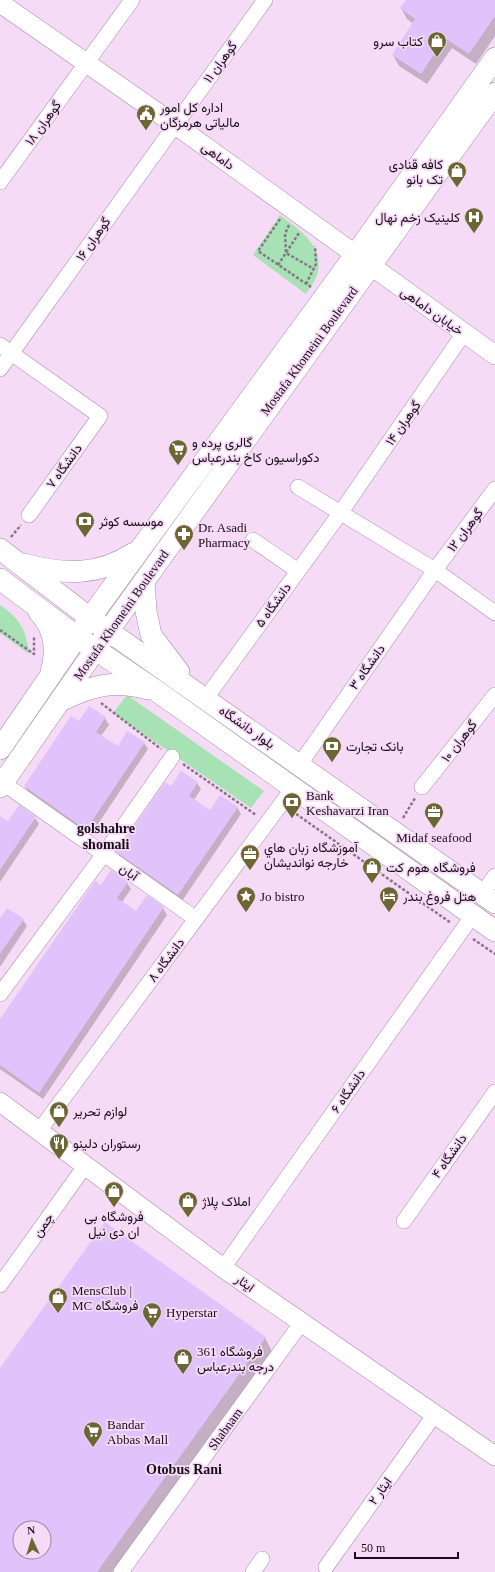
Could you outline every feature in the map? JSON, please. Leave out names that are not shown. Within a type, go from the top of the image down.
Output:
[{"type":"main road","name":"Mostafa Khomeini Boulevard","points":[[1,785],[62,700],[363,260],[495,58]]},
{"type":"main road","name":"Mostafa Khomeini Boulevard","points":[[0,749],[90,618],[325,296],[363,260],[495,93]]},
{"type":"main road","name":"بلوار دانشگاه","points":[[0,549],[19,562],[90,618],[300,764],[488,898]]},
{"type":"main road","points":[[19,562],[43,569],[87,571],[104,568],[120,562],[140,549]]},
{"type":"main road","name":"بلوار دانشگاه","points":[[0,579],[77,637],[156,690],[495,931]]},
{"type":"main road","points":[[144,581],[146,611],[151,635],[199,694]]},
{"type":"main road","points":[[20,593],[41,615],[51,631],[55,647],[50,677]]},
{"type":"main road","points":[[62,700],[84,690],[110,684],[132,684],[156,690]]},
{"type":"street","name":"گوهران ۱۸","points":[[0,182],[132,0]]},
{"type":"street","name":"گوهران ۱۱","points":[[174,124],[265,0]]},
{"type":"street","name":"داماهی","points":[[0,3],[174,124],[285,210],[363,260]]},
{"type":"street","name":"گوهران ۱۶","points":[[0,369],[6,349],[174,124]]},
{"type":"street","name":"خیابان داماهی","points":[[363,260],[495,355]]},
{"type":"street","name":"گوهران ۱۴","points":[[341,512],[464,333]]},
{"type":"street","name":"دانشگاه ۷","points":[[6,349],[100,416],[29,515]]},
{"type":"street","points":[[298,487],[435,570],[495,613]]},
{"type":"street","name":"گوهران ۱۲","points":[[435,570],[495,489]]},
{"type":"street","name":"دانشگاه ۵","points":[[199,694],[298,571],[341,512]]},
{"type":"street","points":[[252,540],[298,571]]},
{"type":"street","name":"دانشگاه ۳","points":[[300,764],[435,570]]},
{"type":"street","name":"گوهران ۱۰","points":[[422,787],[495,695]]},
{"type":"street","points":[[0,994],[104,854],[172,757]]},
{"type":"street","name":"آبان","points":[[1,785],[104,854],[196,919]]},
{"type":"street","name":"دانشگاه ۸","points":[[39,1131],[293,788]]},
{"type":"street","points":[[488,898],[495,876]]},
{"type":"street","name":"دانشگاه ۶","points":[[223,1268],[473,915]]},
{"type":"street","name":"دانشگاه ۴","points":[[404,1221],[495,1092]]},
{"type":"street","name":"ایثار","points":[[0,1102],[223,1268],[495,1456]]},
{"type":"street","name":"چمن","points":[[0,1285],[85,1166]]},
{"type":"street","name":"Shabnam","points":[[127,1570],[302,1322]]},
{"type":"street","name":"ایثار ۲","points":[[326,1568],[435,1414]]},
{"type":"street","points":[[253,1572],[262,1559]]},
{"type":"path","points":[[286,253],[285,234],[291,221],[285,210],[258,251],[325,296]]},
{"type":"path","points":[[278,265],[302,229]]},
{"type":"path","points":[[306,284],[314,269],[317,250],[314,244]]},
{"type":"path","points":[[286,253],[314,269]]},
{"type":"path","points":[[0,549],[29,515]]},
{"type":"path","points":[[0,630],[34,654],[33,633]]},
{"type":"path","points":[[394,832],[422,787]]},
{"type":"green space","points":[[280,215],[309,240],[318,256],[319,265],[317,275],[306,294],[253,255]]},
{"type":"green space","points":[[0,605],[7,610],[21,625],[26,638],[29,654],[0,633]]},
{"type":"green space","points":[[127,695],[264,791],[251,808],[113,713]]},
{"type":"building","points":[[406,0],[495,0],[495,16],[469,54],[445,38],[421,74],[392,55],[415,19],[400,8]]},
{"type":"building","points":[[89,706],[106,717],[96,732],[118,746],[127,731],[145,742],[86,830],[24,786],[71,716],[79,721]]},
{"type":"building","points":[[181,771],[198,782],[189,796],[210,810],[220,795],[238,807],[178,895],[116,852],[165,782],[171,786]]},
{"type":"building","points":[[19,805],[36,817],[0,870],[0,816],[8,821]]},
{"type":"building","points":[[111,870],[128,882],[117,898],[136,911],[147,895],[164,907],[39,1093],[0,1065],[0,1019],[95,881],[101,885]]},
{"type":"building","points":[[7,908],[24,919],[0,954],[0,918]]},
{"type":"building","name":"Bandar Abbas Mall","points":[[105,1222],[266,1337],[97,1572],[0,1572],[0,1368]]},
{"type":"place","name":"کتاب سرو","points":[[437,58]]},
{"type":"place","name":"اداره کل امور مالیاتی هرمزگان","points":[[146,131]]},
{"type":"place","name":"کافه قنادی تک بانو","points":[[457,188]]},
{"type":"place","name":"کلینیک زخم نهال","points":[[474,234]]},
{"type":"place","name":"گالری پرده و دکوراسیون کاخ بندرعباس","points":[[178,466]]},
{"type":"place","name":"موسسه کوثر","points":[[85,538]]},
{"type":"place","name":"Dr. Asadi Pharmacy","points":[[184,551]]},
{"type":"place","name":"بانک تجارت","points":[[332,763]]},
{"type":"place","name":"Bank Keshavarzi Iran","points":[[292,819]]},
{"type":"place","name":"Midaf seafood","points":[[434,829]]},
{"type":"place","name":"آموزشگاه زبان هاي خارجه نوانديشان","points":[[250,871]]},
{"type":"place","name":"فروشگاه هوم کت","points":[[372,884]]},
{"type":"place","name":"Jo bistro","points":[[246,913]]},
{"type":"place","name":"هتل فروغ بندر","points":[[389,913]]},
{"type":"place","name":"لوازم تحریر","points":[[59,1128]]},
{"type":"place","name":"رستوران دلینو","points":[[59,1160]]},
{"type":"place","name":"فروشگاه بی ان دی نیل","points":[[114,1208]]},
{"type":"place","name":"املاک پلاژ","points":[[188,1218]]},
{"type":"place","name":"MensClub | MC فروشگاه","points":[[58,1314]]},
{"type":"place","name":"Hyperstar","points":[[152,1329]]},
{"type":"place","name":"فروشگاه 361 درجه بندرعباس","points":[[183,1375]]},
{"type":"place","name":"Bandar Abbas Mall","points":[[93,1448]]},
{"type":"district","name":"golshahre shomali","points":[[106,836]]},
{"type":"district","name":"Otobus Rani","points":[[184,1469]]}]
